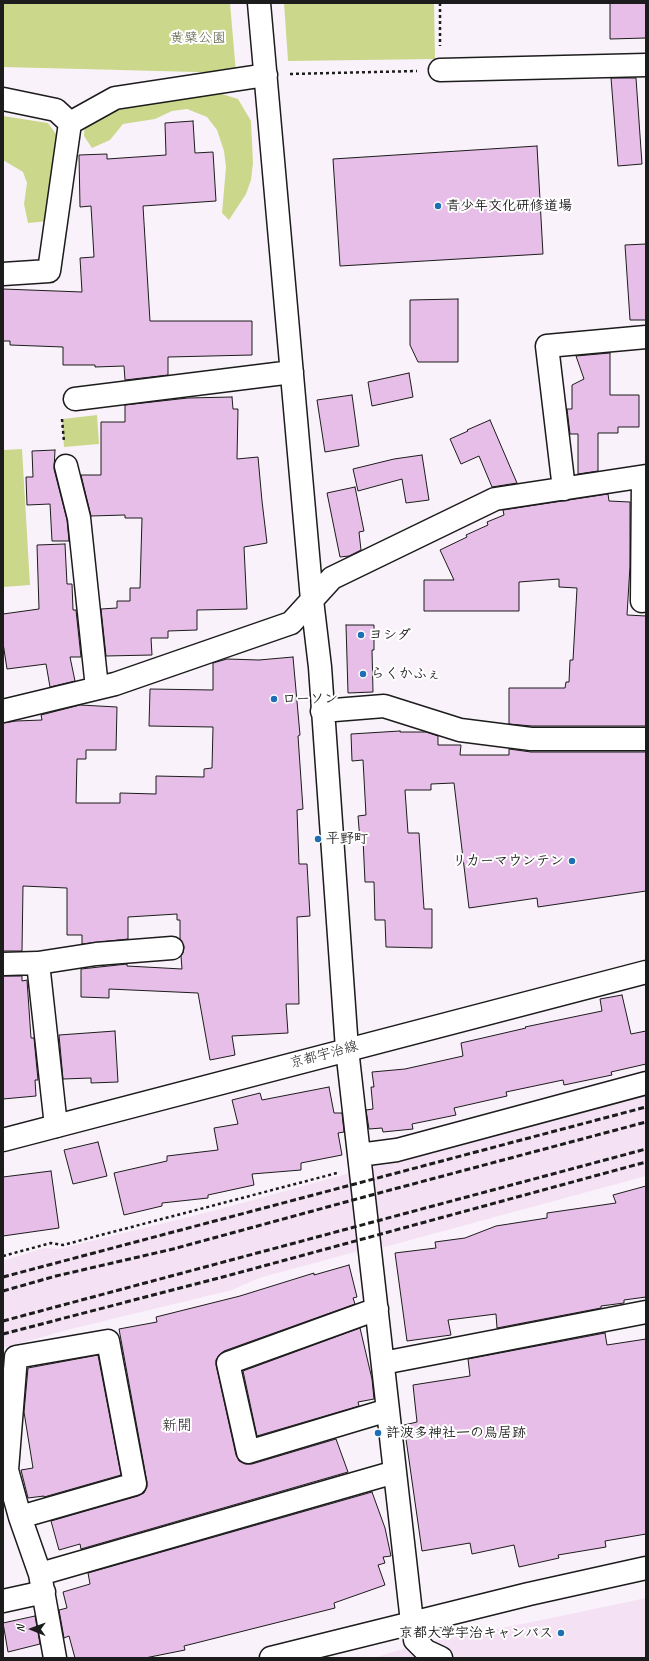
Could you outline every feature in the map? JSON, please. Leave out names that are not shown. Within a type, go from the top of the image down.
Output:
[{"type":"street","points":[[260,3],[275,75],[292,372],[312,600],[320,668],[347,1050],[413,1631],[426,1651],[441,1658]]},
{"type":"street","points":[[440,70],[646,65]]},
{"type":"street","points":[[70,123],[115,98],[275,75]]},
{"type":"street","points":[[3,99],[56,110],[70,123]]},
{"type":"street","points":[[3,274],[49,271],[70,123]]},
{"type":"street","points":[[564,489],[547,346],[646,337]]},
{"type":"street","points":[[75,399],[292,372]]},
{"type":"street","points":[[66,466],[79,518],[97,688]]},
{"type":"street","points":[[3,711],[116,684],[291,623],[332,578],[495,499],[645,477],[642,601]]},
{"type":"street","points":[[322,711],[384,706],[460,730],[531,739],[646,739]]},
{"type":"street","points":[[3,964],[38,963],[96,954],[172,948]]},
{"type":"street","points":[[38,963],[56,1126]]},
{"type":"street","name":"京都宇治線","points":[[3,1140],[646,972]]},
{"type":"street","points":[[360,1161],[646,1083]]},
{"type":"street","points":[[377,1309],[228,1363],[248,1452],[388,1410]]},
{"type":"street","points":[[383,1363],[646,1312]]},
{"type":"street","points":[[20,1517],[135,1484],[108,1341],[16,1357],[6,1450],[7,1470],[20,1517],[42,1583],[55,1658]]},
{"type":"street","points":[[3,1601],[42,1583],[395,1472]]},
{"type":"street","points":[[271,1658],[413,1631],[614,1574],[646,1568]]},
{"type":"path","points":[[275,75],[440,70],[440,3]]},
{"type":"path","points":[[66,466],[62,419],[75,399]]},
{"type":"path","points":[[3,1256],[51,1243],[63,1245],[360,1161]]},
{"type":"shaded area","points":[[646,1090],[646,1176],[381,1248],[371,1169],[374,1162]]},
{"type":"shaded area","points":[[350,1173],[359,1251],[259,1278],[232,1290],[71,1329],[3,1348],[3,1261],[44,1248],[59,1249],[217,1210]]},
{"type":"shaded area","name":"京都大学宇治キャンパス","points":[[646,1598],[646,1658],[373,1658],[419,1644]]},
{"type":"green space","name":"黄檗公園","points":[[3,3],[230,3],[236,73],[3,67]]},
{"type":"green space","points":[[284,3],[434,3],[435,59],[288,61]]},
{"type":"green space","points":[[209,90],[238,99],[251,121],[253,163],[251,180],[246,194],[229,220],[222,213],[226,167],[224,151],[217,130],[207,117],[187,109],[172,111],[155,119],[123,124],[110,140],[92,148],[84,136],[85,120],[103,111]]},
{"type":"green space","points":[[3,116],[48,123],[62,142],[49,221],[28,223],[24,204],[27,183],[23,172],[3,160]]},
{"type":"green space","points":[[97,415],[99,444],[64,447],[62,419]]},
{"type":"green space","points":[[22,449],[30,585],[3,587],[3,450]]},
{"type":"building","points":[[610,3],[646,3],[646,38],[610,39]]},
{"type":"building","points":[[611,78],[636,78],[642,164],[618,166]]},
{"type":"building","points":[[193,121],[195,153],[213,152],[216,201],[143,206],[150,321],[252,321],[252,355],[168,357],[168,375],[125,380],[124,366],[95,367],[95,365],[63,365],[63,347],[10,345],[10,341],[3,341],[3,289],[82,292],[80,258],[94,257],[91,206],[80,207],[79,155],[107,154],[107,159],[166,155],[165,123]]},
{"type":"building","name":"青少年文化研修道場","points":[[537,146],[543,254],[340,266],[333,159]]},
{"type":"building","points":[[646,244],[646,320],[630,320],[625,245]]},
{"type":"building","points":[[458,299],[458,362],[418,362],[410,345],[410,300]]},
{"type":"building","points":[[610,353],[610,395],[639,395],[639,427],[618,427],[618,433],[598,433],[598,471],[578,474],[578,434],[570,434],[567,409],[572,409],[572,385],[584,379],[576,356]]},
{"type":"building","points":[[409,373],[413,397],[372,406],[368,382]]},
{"type":"building","points":[[352,395],[359,446],[325,452],[317,400]]},
{"type":"building","points":[[232,397],[233,409],[238,409],[237,459],[258,457],[267,543],[244,547],[247,609],[197,610],[197,630],[168,631],[168,638],[151,638],[152,655],[106,656],[101,609],[117,608],[117,601],[130,601],[130,588],[140,588],[142,518],[125,518],[125,515],[91,516],[81,475],[101,475],[101,422],[125,422],[125,405],[188,398]]},
{"type":"building","points":[[490,420],[517,483],[492,487],[479,456],[461,464],[450,439]]},
{"type":"building","points":[[55,450],[54,469],[67,520],[69,541],[52,541],[50,504],[27,505],[26,477],[33,477],[32,451]]},
{"type":"building","points":[[422,455],[429,500],[406,503],[402,479],[358,491],[353,469],[394,459]]},
{"type":"building","points":[[355,487],[364,531],[359,532],[361,550],[349,556],[340,557],[327,493]]},
{"type":"building","points":[[608,494],[609,501],[630,502],[630,566],[627,615],[646,616],[646,726],[532,726],[509,724],[509,688],[565,688],[566,682],[569,682],[570,660],[573,660],[577,588],[559,587],[559,579],[519,582],[519,611],[424,611],[424,580],[454,580],[440,550],[467,537],[466,535],[488,525],[487,522],[504,515],[503,510]]},
{"type":"building","points":[[65,544],[67,584],[72,584],[73,610],[76,610],[81,657],[70,657],[75,681],[50,687],[46,664],[7,669],[3,643],[3,614],[39,609],[37,545]]},
{"type":"building","points":[[346,625],[374,625],[374,650],[372,650],[373,692],[348,693]]},
{"type":"building","points":[[293,657],[300,735],[298,736],[303,809],[297,810],[299,864],[307,864],[310,916],[297,917],[299,1004],[286,1004],[288,1033],[232,1036],[235,1055],[210,1060],[198,993],[109,989],[109,998],[81,997],[81,969],[127,964],[127,966],[182,969],[181,956],[184,947],[180,939],[180,920],[177,920],[177,914],[128,917],[128,939],[82,944],[82,935],[67,935],[67,888],[23,886],[22,951],[3,951],[3,723],[42,720],[41,715],[80,705],[117,707],[116,750],[86,750],[86,759],[77,759],[76,803],[120,803],[120,793],[156,794],[156,776],[204,777],[204,769],[212,768],[213,727],[149,726],[150,689],[213,690],[213,663],[227,659],[259,660]]},
{"type":"building","points":[[400,731],[426,732],[438,736],[438,745],[461,745],[460,755],[509,755],[509,749],[531,752],[646,752],[646,891],[538,907],[537,898],[469,908],[454,783],[431,784],[431,790],[405,790],[408,833],[419,833],[424,909],[432,909],[432,948],[386,947],[385,920],[375,920],[374,882],[365,882],[363,839],[360,840],[358,816],[366,815],[363,760],[352,761],[351,734]]},
{"type":"building","points":[[3,976],[22,976],[22,981],[27,980],[31,1038],[34,1038],[38,1080],[35,1080],[36,1096],[3,1099]]},
{"type":"building","points":[[622,995],[631,1034],[646,1031],[646,1064],[611,1072],[612,1075],[564,1085],[563,1080],[506,1092],[507,1096],[454,1108],[456,1115],[412,1124],[413,1129],[383,1132],[382,1128],[369,1129],[366,1110],[373,1109],[371,1087],[374,1087],[372,1072],[405,1069],[463,1056],[461,1043],[526,1028],[525,1027],[602,1011],[600,999]]},
{"type":"building","points":[[115,1031],[118,1082],[91,1083],[91,1078],[63,1079],[59,1035]]},
{"type":"building","points":[[329,1087],[334,1113],[342,1113],[344,1132],[338,1133],[342,1155],[301,1163],[301,1170],[252,1174],[254,1185],[208,1195],[208,1198],[162,1203],[162,1206],[124,1215],[114,1173],[167,1161],[167,1156],[218,1150],[214,1128],[238,1124],[232,1100],[260,1093],[262,1100]]},
{"type":"building","points":[[98,1142],[107,1176],[73,1184],[64,1150]]},
{"type":"building","points":[[51,1171],[59,1228],[3,1236],[3,1177]]},
{"type":"building","points":[[646,1186],[646,1297],[624,1300],[624,1303],[601,1306],[601,1308],[497,1328],[496,1314],[448,1320],[451,1335],[407,1341],[395,1253],[436,1248],[435,1242],[465,1238],[496,1226],[547,1218],[547,1213],[616,1203],[613,1195]]},
{"type":"building","points":[[349,1265],[357,1297],[353,1298],[355,1304],[224,1351],[216,1360],[236,1455],[239,1461],[245,1464],[252,1464],[336,1439],[348,1472],[81,1549],[80,1544],[59,1550],[51,1521],[138,1496],[144,1493],[147,1487],[119,1329],[157,1322],[156,1317],[240,1296],[314,1273],[314,1275]]},
{"type":"building","points":[[360,1328],[372,1379],[374,1399],[358,1402],[359,1406],[257,1436],[243,1371]]},
{"type":"building","points":[[605,1333],[607,1345],[646,1339],[646,1534],[605,1541],[606,1547],[558,1555],[559,1558],[519,1567],[514,1545],[472,1554],[470,1543],[422,1551],[404,1425],[417,1422],[413,1385],[470,1376],[468,1359]]},
{"type":"building","points":[[98,1355],[121,1475],[44,1497],[28,1498],[21,1470],[33,1468],[24,1412],[28,1368]]},
{"type":"building","points":[[372,1492],[385,1528],[391,1556],[383,1557],[385,1563],[378,1565],[385,1585],[334,1603],[335,1608],[184,1646],[185,1650],[145,1658],[75,1658],[69,1636],[64,1638],[59,1610],[67,1608],[63,1592],[90,1584],[88,1573]]},
{"type":"building","points":[[35,1616],[40,1644],[8,1652],[3,1623]]},
{"type":"railway","points":[[3,1277],[646,1107]]},
{"type":"railway","points":[[3,1291],[56,1276],[173,1249],[646,1122]]},
{"type":"railway","points":[[3,1321],[646,1149]]},
{"type":"railway","points":[[3,1334],[234,1274],[646,1162]]},
{"type":"place","name":"青少年文化研修道場","points":[[438,206]]},
{"type":"place","name":"ヨシダ","points":[[361,635]]},
{"type":"place","name":"らくかふぇ","points":[[363,674]]},
{"type":"place","name":"ローソン","points":[[274,699]]},
{"type":"place","name":"平野町","points":[[318,839]]},
{"type":"place","name":"リカーマウンテン","points":[[572,861]]},
{"type":"place","name":"許波多神社一の鳥居跡","points":[[378,1433]]},
{"type":"place","name":"京都大学宇治キャンパス","points":[[561,1633]]},
{"type":"district","name":"新開","points":[[177,1426]]}]
